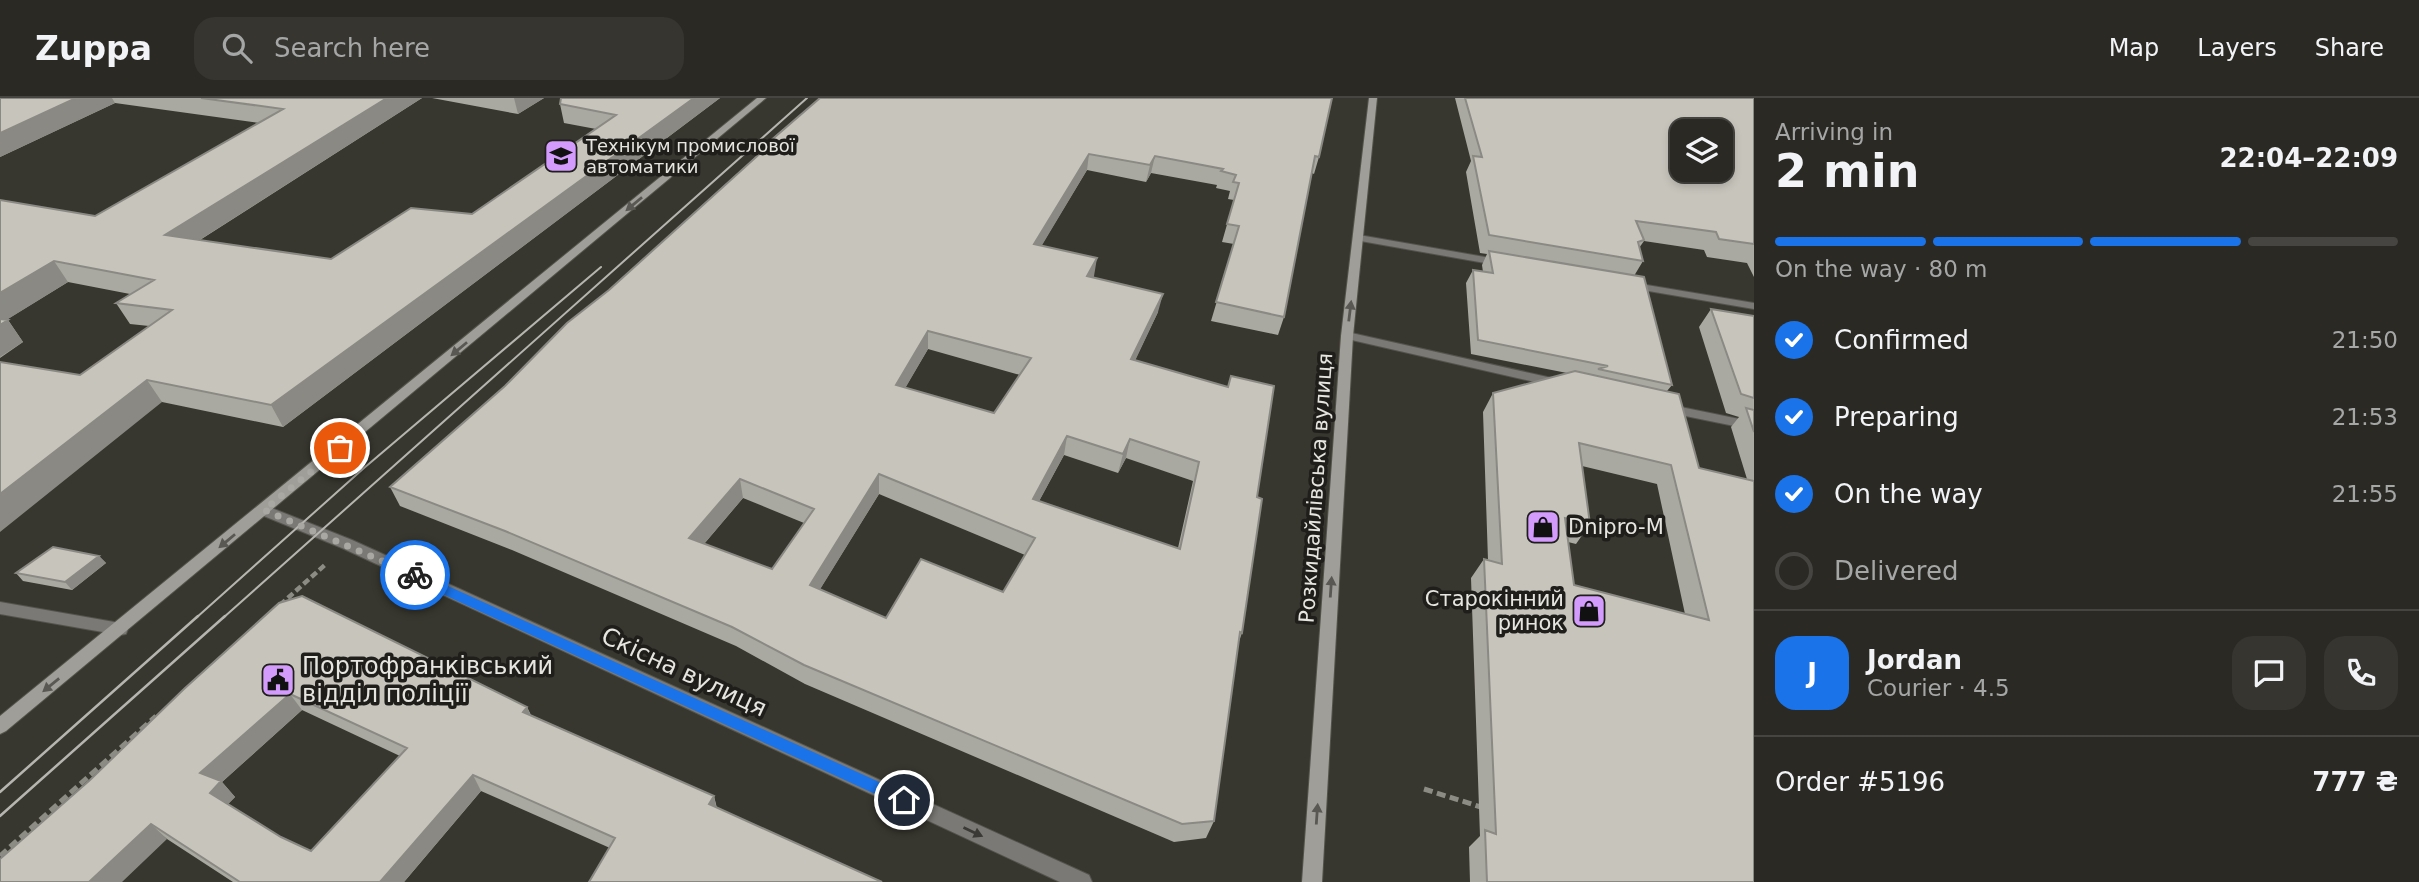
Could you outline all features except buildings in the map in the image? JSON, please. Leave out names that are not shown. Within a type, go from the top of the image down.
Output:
[{"type":"street","points":[[0,726],[762,98]]},
{"type":"street","name":"Розкидайлівська вулиця","points":[[1312,882],[1347,336],[1373,98]]},
{"type":"street","points":[[1359,238],[1510,264]]},
{"type":"street","points":[[1620,284],[1754,306]]},
{"type":"street","points":[[1347,336],[1570,386]]},
{"type":"street","points":[[1657,406],[1754,426]]},
{"type":"street","name":"Cкісна вулиця","points":[[264,510],[347,544],[1082,882]]},
{"type":"street","points":[[0,608],[120,629]]},
{"type":"path","points":[[276,609],[347,544]]},
{"type":"path","points":[[0,856],[163,709]]},
{"type":"path","points":[[1424,789],[1490,810]]},
{"type":"tram line","points":[[223,618],[807,98]]},
{"type":"tram line","points":[[196,618],[364,468],[601,267]]},
{"type":"tram line","points":[[0,792],[198,616]]},
{"type":"tram line","points":[[0,816],[225,616]]},
{"type":"way so far","points":[[340,448],[264,510],[415,575]]},
{"type":"place","name":"Технікум промислової автоматики","points":[[561,156]]},
{"type":"place","name":"Dnipro-M","points":[[1543,527]]},
{"type":"place","name":"Старокінний ринок","points":[[1589,611]]},
{"type":"place","name":"Портофранківський відділ поліції","points":[[278,680]]},
{"type":"route","points":[[415,575],[904,800]]}]
